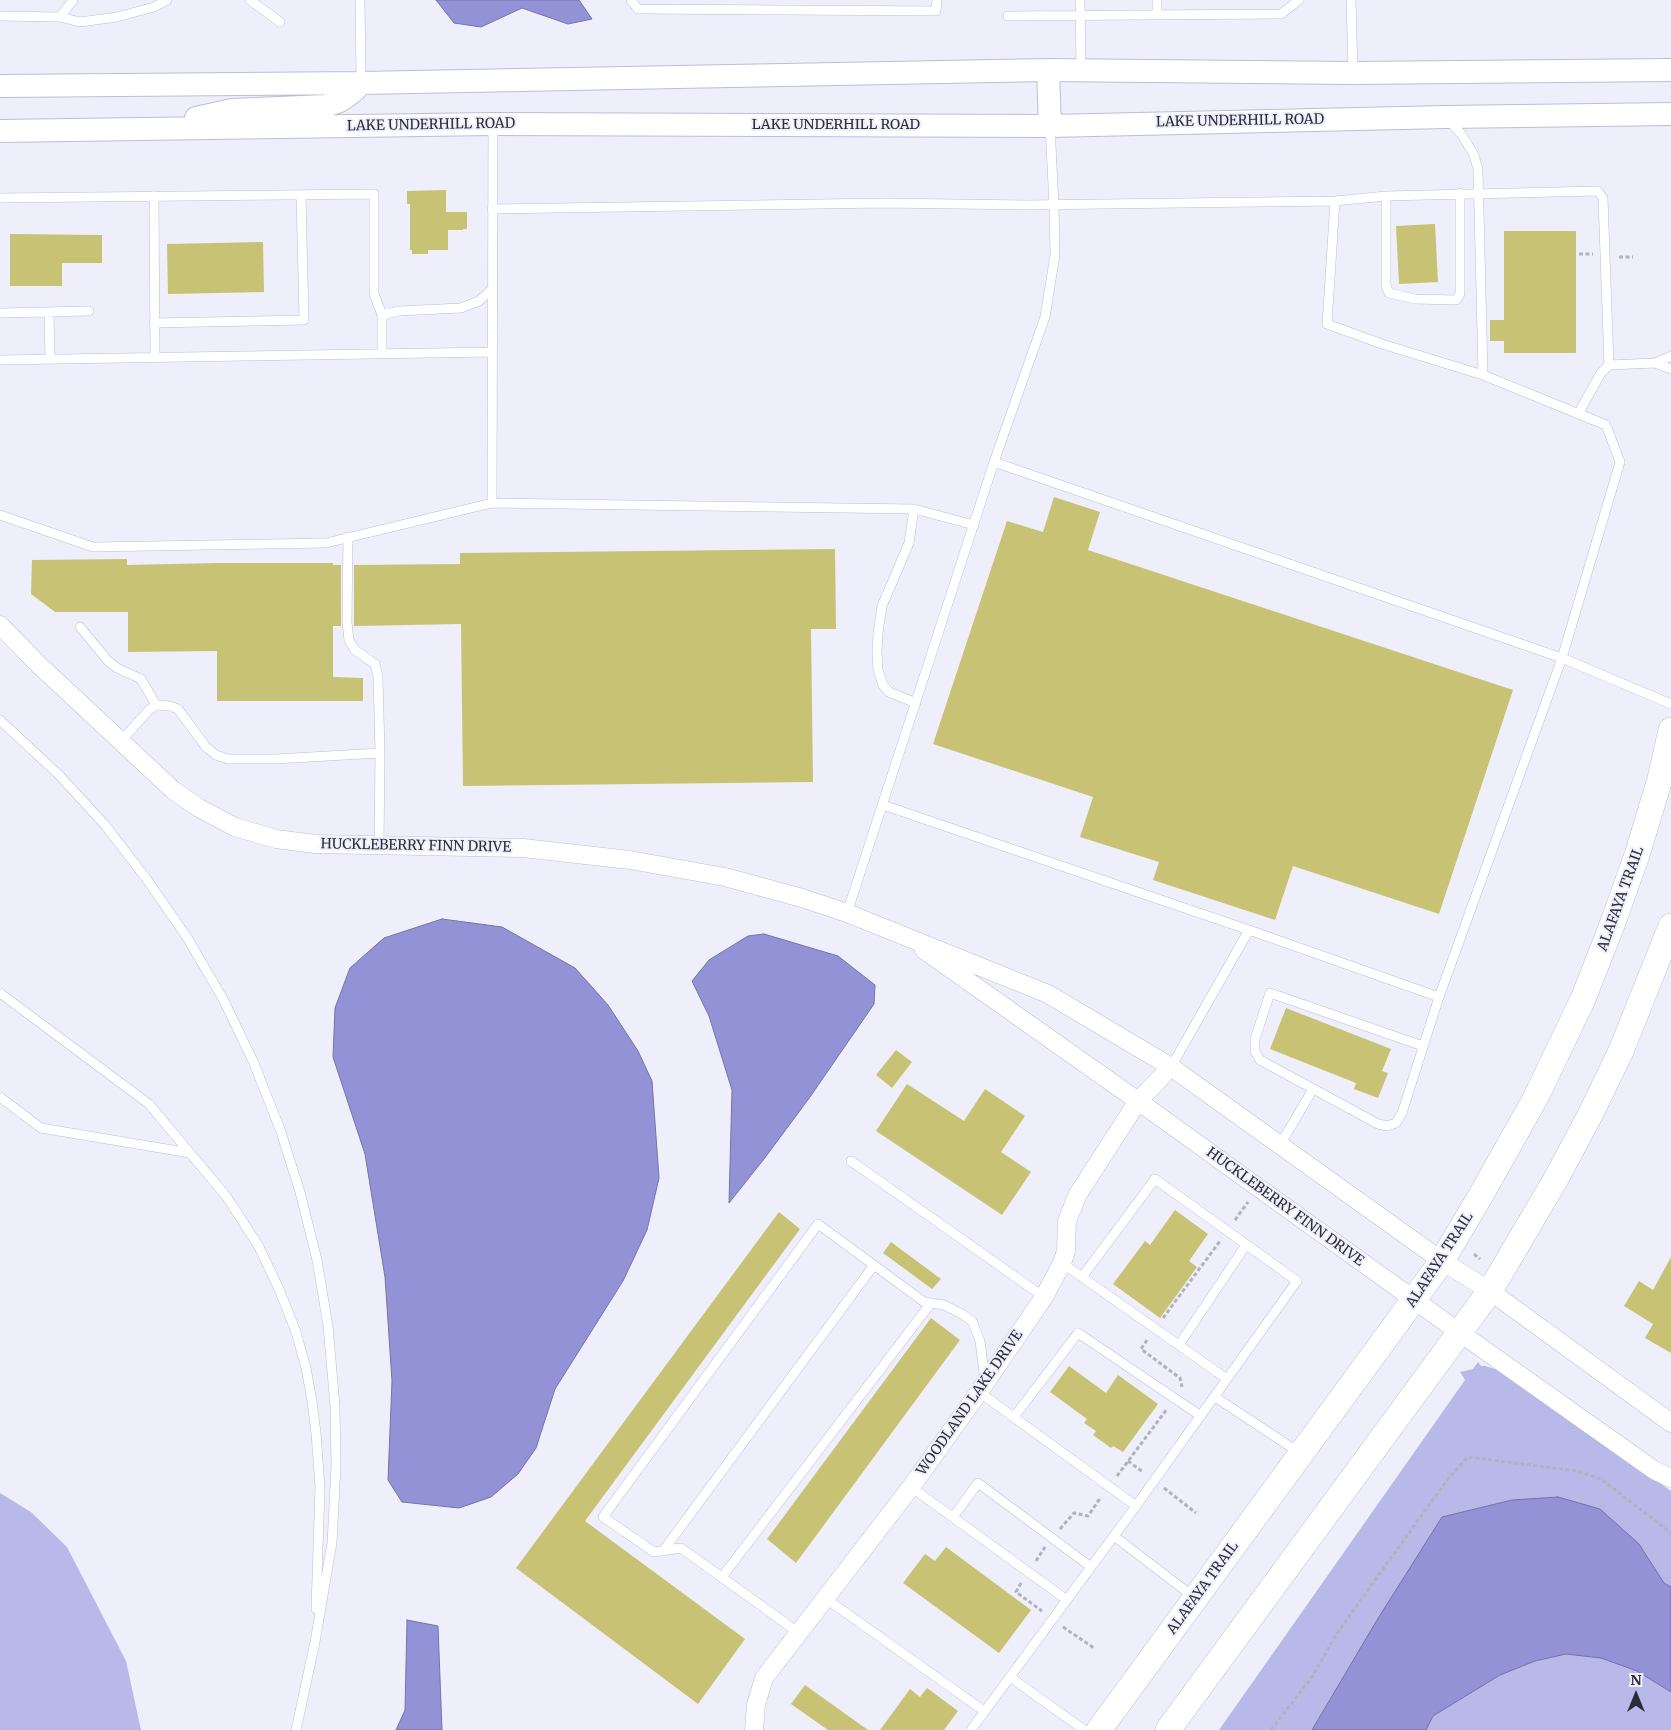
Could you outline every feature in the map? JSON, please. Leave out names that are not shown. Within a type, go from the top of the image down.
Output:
[{"type":"main road","name":"ALAFAYA TRAIL","points":[[1099,1730],[1442,1261],[1482,1195],[1536,1097],[1583,999],[1638,855],[1660,779],[1671,730]]},
{"type":"main road","points":[[1168,1730],[1490,1291],[1557,1177],[1591,1113],[1621,1051],[1671,926]]},
{"type":"street","points":[[1048,70],[1050,126]]},
{"type":"street","points":[[0,86],[361,83],[1048,70],[1353,74],[1671,70]]},
{"type":"street","points":[[149,128],[232,110],[326,106],[340,101],[354,91],[361,83]]},
{"type":"street","name":"LAKE UNDERHILL ROAD","points":[[0,131],[493,124],[1050,126],[1671,114]]},
{"type":"street","name":"HUCKLEBERRY FINN DRIVE","points":[[0,625],[38,664],[173,790],[199,808],[234,827],[276,839],[315,844],[523,848],[630,860],[725,877],[847,912],[1048,994],[1171,1067],[1442,1261],[1490,1291],[1671,1423]]},
{"type":"street","name":"HUCKLEBERRY FINN DRIVE","points":[[899,933],[1138,1101],[1654,1470],[1671,1478]]},
{"type":"street","name":"WOODLAND LAKE DRIVE","points":[[754,1730],[756,1705],[764,1678],[911,1486],[1044,1297],[1062,1263],[1066,1251],[1067,1221],[1078,1194],[1138,1101],[1171,1067]]},
{"type":"lane","points":[[60,17],[73,0]]},
{"type":"lane","points":[[0,16],[60,17],[80,22],[117,17],[154,7],[167,0]]},
{"type":"lane","points":[[250,0],[280,22]]},
{"type":"lane","points":[[360,0],[361,83]]},
{"type":"lane","points":[[631,0],[638,9],[936,11],[936,0]]},
{"type":"lane","points":[[1080,0],[1080,71]]},
{"type":"lane","points":[[1157,0],[1157,15]]},
{"type":"lane","points":[[1008,16],[1281,14],[1299,0]]},
{"type":"lane","points":[[1351,0],[1353,74]]},
{"type":"lane","points":[[1446,117],[1462,134],[1474,155],[1478,169],[1483,375]]},
{"type":"lane","points":[[492,503],[493,124]]},
{"type":"lane","points":[[847,912],[994,462],[1045,317],[1055,255],[1050,126]]},
{"type":"lane","points":[[492,210],[885,203],[1054,205],[1335,201],[1386,196],[1479,192],[1598,191],[1603,198],[1609,365]]},
{"type":"lane","points":[[1386,196],[1386,286],[1389,293],[1415,299],[1456,300],[1460,294],[1460,193]]},
{"type":"lane","points":[[0,198],[374,194],[374,294],[382,315],[382,354]]},
{"type":"lane","points":[[154,323],[304,320],[301,195]]},
{"type":"lane","points":[[154,196],[155,358]]},
{"type":"lane","points":[[1335,201],[1328,324],[1382,344],[1483,375],[1606,424],[1620,462],[1562,658],[1439,997],[1402,1114],[1396,1123],[1387,1126],[1378,1124],[1260,1060],[1255,1051],[1255,1040],[1270,993],[1423,1046]]},
{"type":"lane","points":[[382,315],[399,311],[461,308],[479,301],[492,290]]},
{"type":"lane","points":[[49,312],[50,359]]},
{"type":"lane","points":[[0,313],[89,312]]},
{"type":"lane","points":[[0,360],[492,352]]},
{"type":"lane","points":[[1578,414],[1601,373],[1609,365],[1655,363],[1671,356]]},
{"type":"lane","points":[[1655,363],[1671,369]]},
{"type":"lane","points":[[994,462],[1562,658],[1671,704]]},
{"type":"lane","points":[[0,515],[93,547],[326,543],[492,503],[914,509],[974,525]]},
{"type":"lane","points":[[914,509],[909,543],[882,606],[877,652],[878,670],[889,692],[916,703]]},
{"type":"lane","points":[[348,537],[347,622],[349,640],[355,650],[375,664],[378,677],[380,753],[379,845]]},
{"type":"lane","points":[[80,627],[108,661],[117,668],[141,679],[156,705]]},
{"type":"lane","points":[[120,742],[149,710],[156,705],[170,706],[178,710],[206,747],[216,755],[228,759],[275,759],[380,753]]},
{"type":"lane","points":[[0,720],[34,750],[83,800],[125,850],[169,910],[205,968],[238,1029],[280,1129],[300,1192],[318,1269],[328,1326],[335,1406],[336,1466],[333,1534],[315,1642],[296,1730]]},
{"type":"lane","points":[[883,805],[1439,997]]},
{"type":"lane","points":[[1171,1067],[1249,930]]},
{"type":"lane","points":[[0,993],[149,1104],[226,1196],[258,1245],[288,1310],[306,1368],[316,1433],[320,1487],[315,1642]]},
{"type":"lane","points":[[1280,1145],[1313,1089]]},
{"type":"lane","points":[[0,1097],[41,1128],[190,1153]]},
{"type":"lane","points":[[851,1161],[1044,1297]]},
{"type":"lane","points":[[971,1730],[1136,1506],[1297,1281],[1154,1179],[1082,1276]]},
{"type":"lane","points":[[799,1633],[681,1548],[654,1552],[603,1517],[818,1224],[924,1302],[944,1305],[972,1321],[980,1341],[982,1387],[1014,1417],[1136,1506]]},
{"type":"lane","points":[[1179,1344],[1246,1245]]},
{"type":"lane","points":[[1062,1263],[1227,1378]]},
{"type":"lane","points":[[663,1551],[874,1265]]},
{"type":"lane","points":[[722,1577],[931,1303]]},
{"type":"lane","points":[[1014,1417],[1078,1333],[1201,1416]]},
{"type":"lane","points":[[1215,1396],[1302,1454]]},
{"type":"lane","points":[[953,1517],[978,1483],[1091,1567]]},
{"type":"lane","points":[[911,1486],[1067,1600]]},
{"type":"lane","points":[[1114,1536],[1195,1598]]},
{"type":"lane","points":[[825,1598],[984,1711]]},
{"type":"lane","points":[[1010,1677],[1084,1730]]},
{"type":"path","points":[[1579,254],[1596,254]]},
{"type":"path","points":[[1617,257],[1633,257]]},
{"type":"path","points":[[1182,1382],[1180,1378],[1141,1349],[1250,1199]]},
{"type":"path","points":[[1474,1254],[1480,1259]]},
{"type":"path","points":[[1128,1461],[1171,1405]]},
{"type":"path","points":[[1272,1730],[1312,1677],[1336,1635],[1448,1479],[1468,1457],[1577,1471],[1601,1479],[1671,1533]]},
{"type":"shaded area","points":[[436,0],[579,0],[592,19],[568,24],[522,8],[481,27],[454,23]]},
{"type":"shaded area","points":[[442,919],[502,927],[575,968],[608,1005],[638,1051],[652,1081],[659,1178],[647,1230],[623,1281],[555,1389],[536,1448],[518,1474],[491,1497],[459,1508],[402,1502],[388,1480],[392,1381],[385,1277],[365,1154],[333,1057],[335,1008],[350,968],[384,938]]},
{"type":"shaded area","points":[[764,934],[838,956],[875,985],[874,1004],[810,1097],[729,1203],[732,1090],[709,1016],[692,981],[709,960],[748,936]]},
{"type":"shaded area","points":[[1478,1362],[1481,1366],[1508,1373],[1671,1491],[1671,1730],[1219,1730],[1465,1380],[1460,1372],[1473,1369]]},
{"type":"shaded area","points":[[0,1493],[31,1512],[67,1547],[126,1661],[141,1730],[0,1730]]},
{"type":"shaded area","points":[[1558,1497],[1600,1509],[1639,1544],[1664,1583],[1671,1587],[1671,1692],[1637,1671],[1601,1658],[1566,1654],[1535,1661],[1500,1675],[1433,1716],[1426,1730],[1312,1730],[1377,1620],[1442,1517],[1512,1500]]},
{"type":"shaded area","points":[[407,1620],[438,1626],[442,1730],[396,1730],[405,1710]]},
{"type":"building","points":[[446,190],[446,212],[467,212],[467,229],[448,230],[448,250],[428,250],[428,254],[412,254],[412,250],[410,250],[410,204],[407,204],[407,191]]},
{"type":"building","points":[[1435,224],[1438,282],[1399,284],[1396,226]]},
{"type":"building","points":[[1504,231],[1576,231],[1576,353],[1504,353],[1504,341],[1490,341],[1490,320],[1504,320]]},
{"type":"building","points":[[10,234],[102,235],[102,263],[62,263],[62,286],[10,286]]},
{"type":"building","points":[[263,242],[264,292],[168,294],[167,244]]},
{"type":"building","points":[[1054,497],[1100,512],[1088,550],[1513,690],[1439,914],[1293,866],[1275,920],[1153,880],[1159,862],[1080,837],[1093,797],[933,744],[1007,521],[1043,532]]},
{"type":"building","points":[[835,549],[836,629],[811,629],[813,782],[463,786],[461,624],[354,626],[354,565],[460,564],[460,553]]},
{"type":"building","points":[[127,559],[127,565],[333,563],[333,565],[341,565],[341,626],[333,626],[333,677],[363,678],[363,701],[217,701],[217,651],[128,652],[128,612],[55,612],[31,594],[32,560]]},
{"type":"building","points":[[1286,1008],[1391,1049],[1382,1071],[1388,1073],[1378,1098],[1354,1089],[1356,1083],[1270,1049]]},
{"type":"building","points":[[896,1050],[912,1062],[892,1088],[876,1075]]},
{"type":"building","points":[[907,1084],[964,1121],[985,1089],[1025,1116],[1001,1152],[1031,1172],[1002,1215],[876,1131]]},
{"type":"building","points":[[1175,1210],[1208,1234],[1189,1261],[1197,1267],[1160,1318],[1113,1284],[1145,1241],[1150,1245]]},
{"type":"building","points":[[779,1212],[800,1229],[585,1521],[745,1639],[698,1704],[516,1568]]},
{"type":"building","points":[[891,1242],[941,1279],[932,1289],[883,1253]]},
{"type":"building","points":[[1671,1257],[1671,1353],[1645,1338],[1653,1324],[1624,1306],[1639,1281],[1653,1290]]},
{"type":"building","points":[[931,1318],[960,1340],[796,1563],[767,1539]]},
{"type":"building","points":[[1069,1366],[1106,1393],[1118,1375],[1158,1404],[1123,1452],[1113,1446],[1111,1448],[1093,1435],[1096,1431],[1084,1423],[1087,1419],[1050,1392]]},
{"type":"building","points":[[946,1547],[1031,1610],[999,1653],[903,1583],[925,1554],[935,1561]]},
{"type":"building","points":[[805,1685],[868,1730],[828,1730],[791,1704]]},
{"type":"building","points":[[927,1688],[958,1711],[944,1730],[880,1730],[910,1689],[920,1697]]}]
